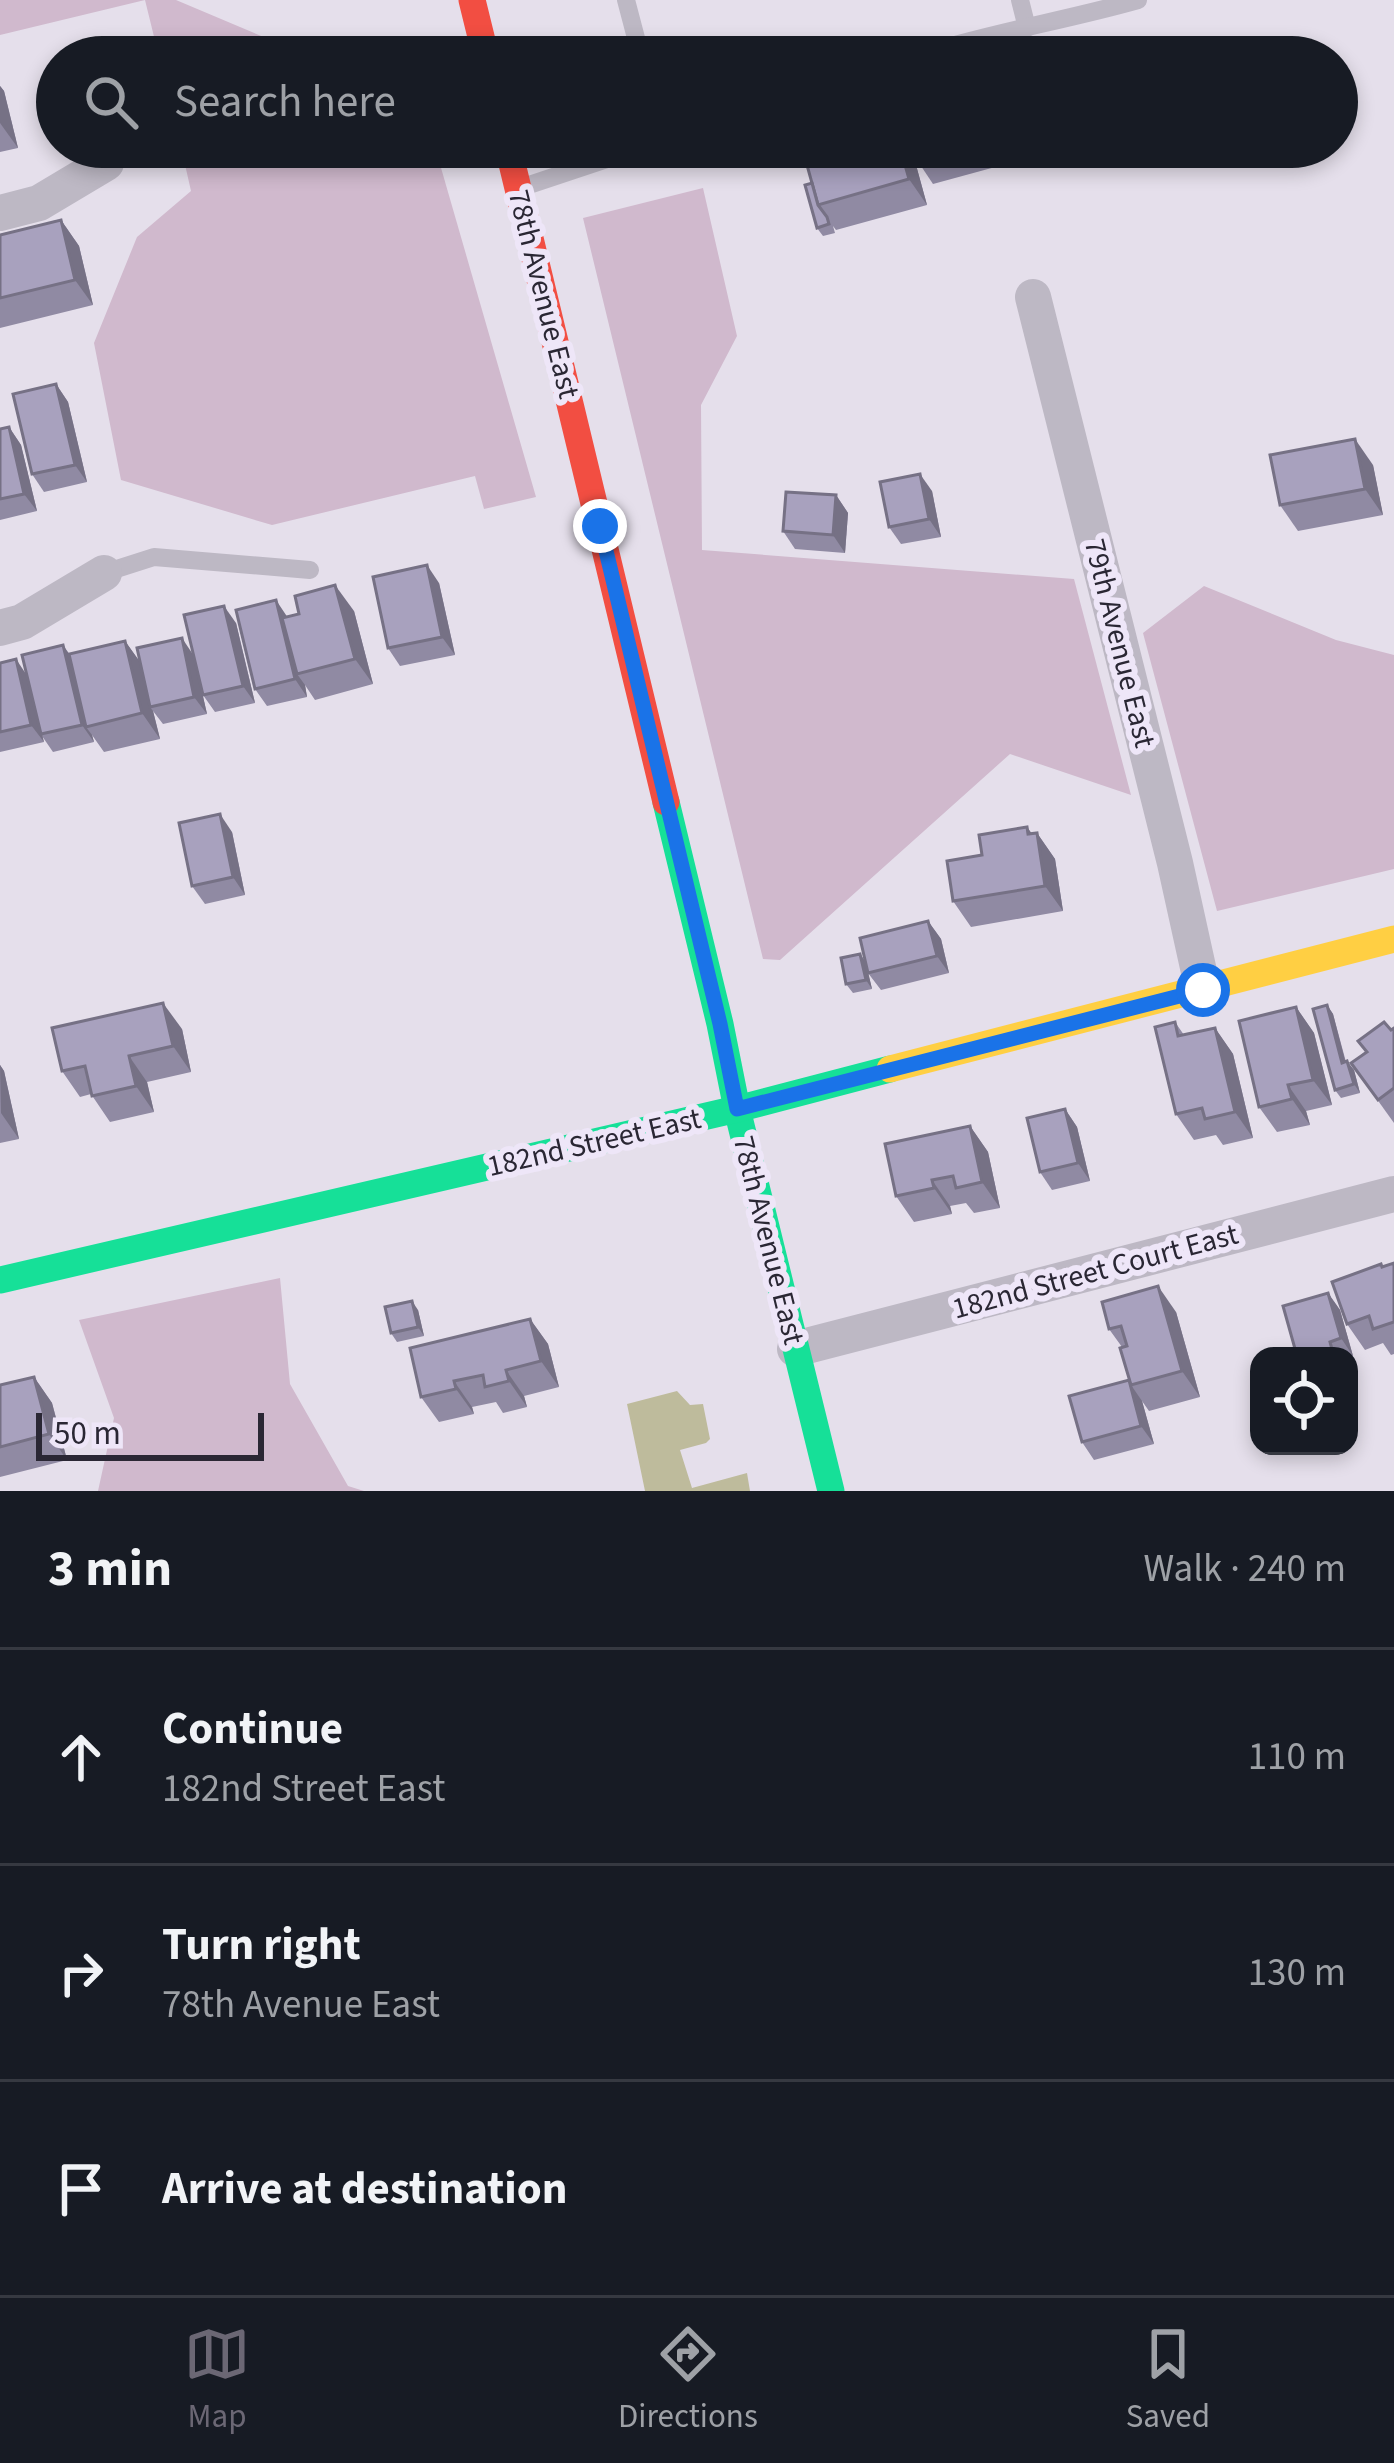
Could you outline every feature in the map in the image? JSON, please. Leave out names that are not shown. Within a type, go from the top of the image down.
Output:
[{"type":"street","points":[[472,0],[481,36]]},
{"type":"street","points":[[0,213],[39,203],[98,168]]},
{"type":"street","name":"78th Avenue East","points":[[513,168],[832,1491]]},
{"type":"street","name":"79th Avenue East","points":[[1034,297],[1203,990]]},
{"type":"street","points":[[0,628],[22,622],[104,573]]},
{"type":"street","name":"182nd Street East","points":[[0,1280],[737,1109],[1394,939]]},
{"type":"street","name":"182nd Street Court East","points":[[795,1349],[1394,1194]]},
{"type":"lane","points":[[626,0],[635,36]]},
{"type":"lane","points":[[1020,0],[1028,28]]},
{"type":"lane","points":[[992,36],[1138,0]]},
{"type":"lane","points":[[518,188],[579,168]]},
{"type":"lane","points":[[104,573],[154,556],[310,570]]},
{"type":"shaded area","points":[[0,0],[145,0],[0,35]]},
{"type":"shaded area","points":[[145,0],[176,0],[261,36],[154,36]]},
{"type":"shaded area","points":[[186,168],[441,168],[536,497],[484,509],[475,476],[272,525],[121,480],[94,343],[137,237],[191,191]]},
{"type":"shaded area","points":[[703,188],[737,336],[701,405],[702,550],[1074,579],[1131,795],[1010,754],[780,960],[763,959],[583,218]]},
{"type":"shaded area","points":[[1204,586],[1336,640],[1394,655],[1394,869],[1217,911],[1143,633]]},
{"type":"shaded area","points":[[280,1278],[290,1384],[348,1486],[364,1491],[98,1491],[114,1418],[79,1320]]},
{"type":"shaded area","points":[[677,1391],[690,1405],[703,1404],[710,1439],[680,1450],[692,1488],[747,1473],[750,1491],[645,1491],[627,1404]]},
{"type":"building","points":[[808,168],[906,168],[909,179],[818,205]]},
{"type":"building","points":[[812,183],[829,224],[817,228],[805,185]]},
{"type":"building","points":[[61,220],[75,280],[0,298],[0,235]]},
{"type":"building","points":[[56,384],[75,465],[32,474],[13,394]]},
{"type":"building","points":[[9,427],[24,494],[0,499],[0,429]]},
{"type":"building","points":[[1355,439],[1365,489],[1280,505],[1270,455]]},
{"type":"building","points":[[920,474],[929,519],[889,527],[880,482]]},
{"type":"building","points":[[786,492],[836,495],[833,535],[783,531]]},
{"type":"building","points":[[427,565],[442,637],[388,648],[373,577]]},
{"type":"building","points":[[335,585],[355,659],[297,674],[282,618],[299,614],[295,596]]},
{"type":"building","points":[[276,600],[295,679],[255,689],[236,610]]},
{"type":"building","points":[[224,606],[243,686],[203,695],[184,615]]},
{"type":"building","points":[[182,638],[194,697],[150,707],[137,648]]},
{"type":"building","points":[[125,641],[142,713],[86,727],[69,654]]},
{"type":"building","points":[[63,645],[82,725],[41,734],[22,655]]},
{"type":"building","points":[[16,659],[31,725],[0,732],[0,663]]},
{"type":"building","points":[[220,814],[233,877],[192,886],[179,823]]},
{"type":"building","points":[[1027,827],[1028,834],[1037,833],[1045,886],[953,901],[947,861],[982,855],[979,835]]},
{"type":"building","points":[[928,921],[937,956],[868,973],[860,938]]},
{"type":"building","points":[[860,954],[866,980],[846,984],[841,958]]},
{"type":"building","points":[[163,1003],[173,1046],[129,1056],[136,1086],[92,1096],[85,1066],[62,1071],[52,1028]]},
{"type":"building","points":[[1327,1005],[1342,1063],[1347,1061],[1354,1084],[1335,1090],[1313,1009]]},
{"type":"building","points":[[1296,1007],[1313,1080],[1288,1085],[1292,1099],[1259,1107],[1239,1021]]},
{"type":"building","points":[[1175,1022],[1178,1036],[1215,1028],[1235,1112],[1205,1119],[1202,1108],[1176,1114],[1155,1027]]},
{"type":"building","points":[[1384,1022],[1394,1028],[1394,1088],[1378,1100],[1351,1063],[1367,1052],[1358,1041]]},
{"type":"building","points":[[1065,1109],[1078,1163],[1040,1172],[1027,1118]]},
{"type":"building","points":[[970,1126],[982,1182],[956,1188],[953,1176],[932,1180],[934,1188],[896,1196],[885,1144]]},
{"type":"building","points":[[1394,1263],[1394,1322],[1373,1329],[1369,1316],[1347,1324],[1332,1282]]},
{"type":"building","points":[[1158,1286],[1182,1371],[1131,1385],[1120,1348],[1127,1346],[1121,1326],[1109,1329],[1102,1302]]},
{"type":"building","points":[[1328,1293],[1341,1338],[1330,1342],[1331,1347],[1294,1347],[1283,1306]]},
{"type":"building","points":[[412,1301],[418,1327],[391,1333],[385,1307]]},
{"type":"building","points":[[530,1319],[541,1361],[506,1370],[509,1381],[485,1387],[483,1375],[454,1381],[456,1389],[421,1397],[410,1348]]},
{"type":"building","points":[[34,1377],[49,1434],[0,1447],[0,1385]]},
{"type":"building","points":[[1129,1380],[1141,1426],[1082,1442],[1069,1396]]},
{"type":"traffic: fast","points":[[666,802],[831,1491]]},
{"type":"traffic: fast","points":[[0,1280],[737,1109],[890,1069]]},
{"type":"traffic: slow","points":[[890,1069],[1394,939]]},
{"type":"traffic: jam","points":[[472,0],[481,36]]},
{"type":"traffic: jam","points":[[513,168],[666,802]]},
{"type":"route","points":[[600,526],[737,1109],[1203,990]]}]
